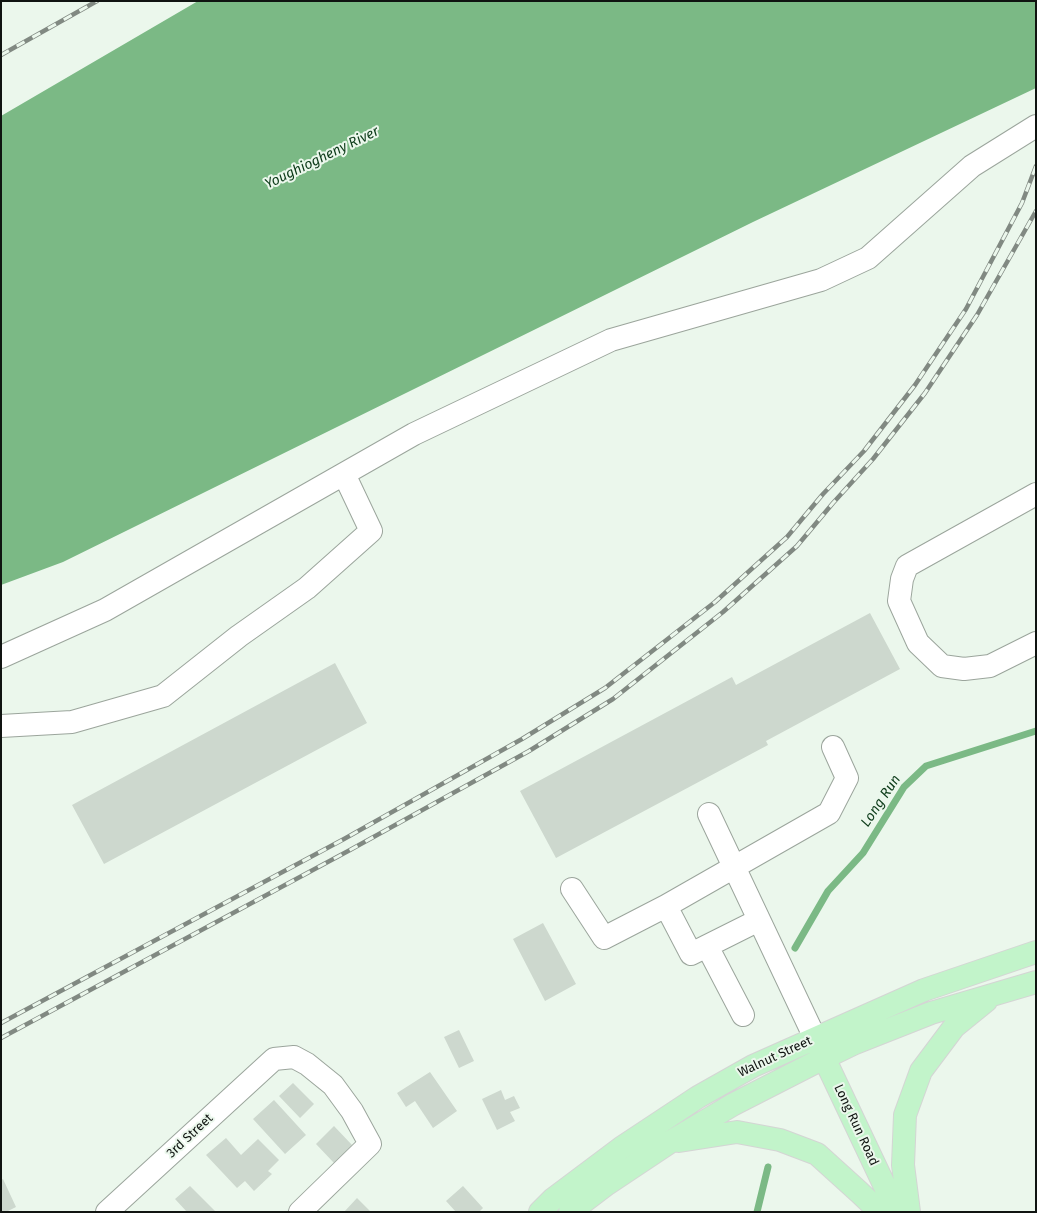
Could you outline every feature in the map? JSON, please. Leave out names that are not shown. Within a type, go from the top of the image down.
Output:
[{"type":"main road","name":"Walnut Street","points":[[540,1212],[553,1199],[621,1148],[698,1097],[753,1066],[924,990],[1036,952]]},
{"type":"main road","name":"Walnut Street","points":[[570,1212],[607,1184],[670,1142],[734,1104],[824,1058],[855,1043],[931,1013],[1036,982]]},
{"type":"main road","points":[[909,1212],[903,1165],[905,1115],[921,1071],[954,1026],[996,993]]},
{"type":"main road","name":"Long Run Road","points":[[815,1038],[897,1212]]},
{"type":"main road","points":[[670,1142],[737,1132],[780,1140],[817,1154],[880,1212]]},
{"type":"street","points":[[1,657],[106,610],[414,434],[611,340],[821,280],[868,258],[972,166],[1036,126]]},
{"type":"street","points":[[1,726],[72,722],[162,696],[239,636],[307,588],[371,531],[344,474]]},
{"type":"street","points":[[1036,494],[907,566],[902,579],[899,601],[918,643],[942,666],[964,670],[990,666],[1036,643]]},
{"type":"street","points":[[572,889],[604,938],[666,906],[829,813],[847,778],[833,747]]},
{"type":"street","points":[[710,814],[815,1038]]},
{"type":"street","points":[[666,906],[691,954],[759,920]]},
{"type":"street","points":[[707,946],[743,1015]]},
{"type":"street","name":"3rd Street","points":[[107,1212],[274,1059],[294,1057],[307,1064],[333,1085],[352,1111],[370,1144],[300,1212]]},
{"type":"water","name":"Youghiogheny River","points":[[198,1],[1036,1],[1036,88],[753,222],[63,562],[1,585],[1,116]]},
{"type":"building","points":[[870,613],[900,669],[766,741],[768,745],[556,858],[520,791],[732,677],[736,685]]},
{"type":"building","points":[[335,663],[367,723],[104,864],[72,805]]},
{"type":"building","points":[[543,923],[576,984],[545,1001],[513,939]]},
{"type":"building","points":[[459,1030],[474,1061],[459,1068],[444,1037]]},
{"type":"building","points":[[430,1072],[457,1111],[433,1128],[415,1101],[406,1107],[397,1093]]},
{"type":"building","points":[[293,1083],[314,1104],[300,1118],[279,1096]]},
{"type":"building","points":[[501,1090],[505,1100],[514,1096],[520,1108],[510,1112],[515,1121],[497,1130],[482,1099]]},
{"type":"building","points":[[274,1100],[306,1135],[285,1154],[253,1119]]},
{"type":"building","points":[[334,1126],[352,1145],[334,1163],[316,1144]]},
{"type":"building","points":[[226,1138],[241,1155],[258,1139],[279,1160],[268,1171],[272,1174],[254,1191],[245,1181],[237,1188],[206,1155]]},
{"type":"building","points":[[3,1179],[16,1207],[6,1212],[1,1212],[1,1180]]},
{"type":"building","points":[[190,1186],[216,1212],[187,1212],[175,1199]]},
{"type":"building","points":[[463,1186],[483,1208],[479,1212],[456,1212],[446,1201]]},
{"type":"building","points":[[357,1198],[371,1212],[344,1212]]},
{"type":"waterway","name":"Long Run","points":[[795,948],[828,891],[863,853],[904,787],[926,766],[1036,731]]},
{"type":"waterway","name":"Long Run","points":[[757,1212],[768,1167]]},
{"type":"railway","points":[[1,55],[97,1]]},
{"type":"railway","points":[[1,1023],[344,839],[522,739],[605,688],[715,602],[787,537],[823,494],[864,451],[915,385],[966,309],[1022,203],[1036,166]]},
{"type":"railway","points":[[1,1038],[350,850],[529,751],[613,699],[723,612],[797,546],[873,459],[925,393],[977,315],[1036,211]]}]
